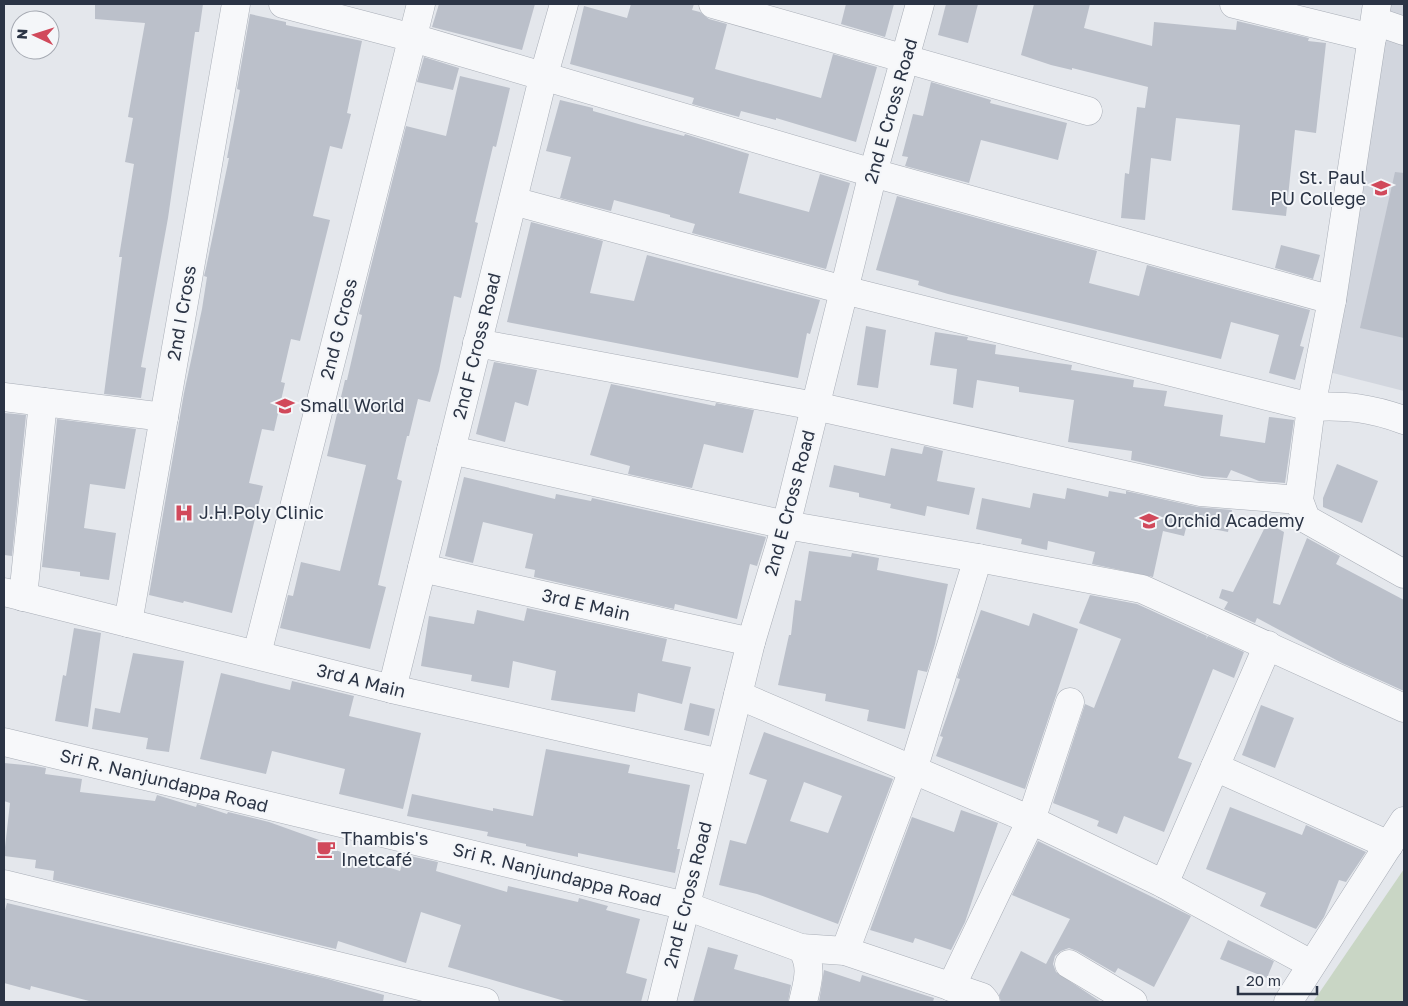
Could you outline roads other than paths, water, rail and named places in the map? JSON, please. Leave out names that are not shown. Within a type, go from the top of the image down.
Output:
[{"type":"street","name":"2nd I Cross","points":[[128,623],[236,4]]},
{"type":"street","points":[[283,4],[413,38],[543,78],[873,173],[1332,300]]},
{"type":"street","name":"2nd G Cross","points":[[256,654],[421,4]]},
{"type":"street","name":"2nd F Cross Road","points":[[392,689],[543,78],[564,4]]},
{"type":"street","points":[[713,4],[1088,111]]},
{"type":"street","name":"2nd E Cross Road","points":[[662,1002],[751,642],[786,525],[873,173],[906,60],[920,4]]},
{"type":"street","points":[[1234,4],[1375,21],[1404,31]]},
{"type":"street","points":[[1375,21],[1332,300],[1311,407],[1300,500],[1306,519],[1404,574]]},
{"type":"street","points":[[513,201],[844,290],[1311,407],[1335,406],[1372,409],[1404,420]]},
{"type":"street","points":[[477,343],[815,406],[1201,492],[1300,500]]},
{"type":"street","points":[[4,397],[164,417]]},
{"type":"street","points":[[14,595],[42,402]]},
{"type":"street","points":[[451,450],[786,525],[978,558],[1142,590],[1268,645],[1404,708]]},
{"type":"street","points":[[846,952],[913,770],[978,558]]},
{"type":"street","name":"3rd E Main","points":[[422,568],[751,642]]},
{"type":"street","name":"3rd A Main","points":[[14,595],[392,689],[720,763]]},
{"type":"street","points":[[1164,884],[1268,645]]},
{"type":"street","points":[[738,695],[1031,820],[1164,884],[1311,964]]},
{"type":"street","points":[[951,987],[1031,820],[1070,702]]},
{"type":"street","name":"Sri R. Nanjundappa Road","points":[[4,742],[686,906],[802,948],[846,952],[982,997],[986,1002]]},
{"type":"street","points":[[1215,767],[1388,845]]},
{"type":"street","points":[[1288,1002],[1404,821]]},
{"type":"street","points":[[4,884],[485,1002]]},
{"type":"street","points":[[802,948],[808,959],[810,972],[804,1002]]},
{"type":"street","points":[[1069,964],[1133,1002]]},
{"type":"place","name":"St. Paul PU College","points":[[1381,188]]},
{"type":"place","name":"Small World","points":[[285,406]]},
{"type":"place","name":"J.H.Poly Clinic","points":[[184,513]]},
{"type":"place","name":"Orchid Academy","points":[[1149,521]]},
{"type":"place","name":"Thambis's Inetcafé","points":[[326,849]]}]
